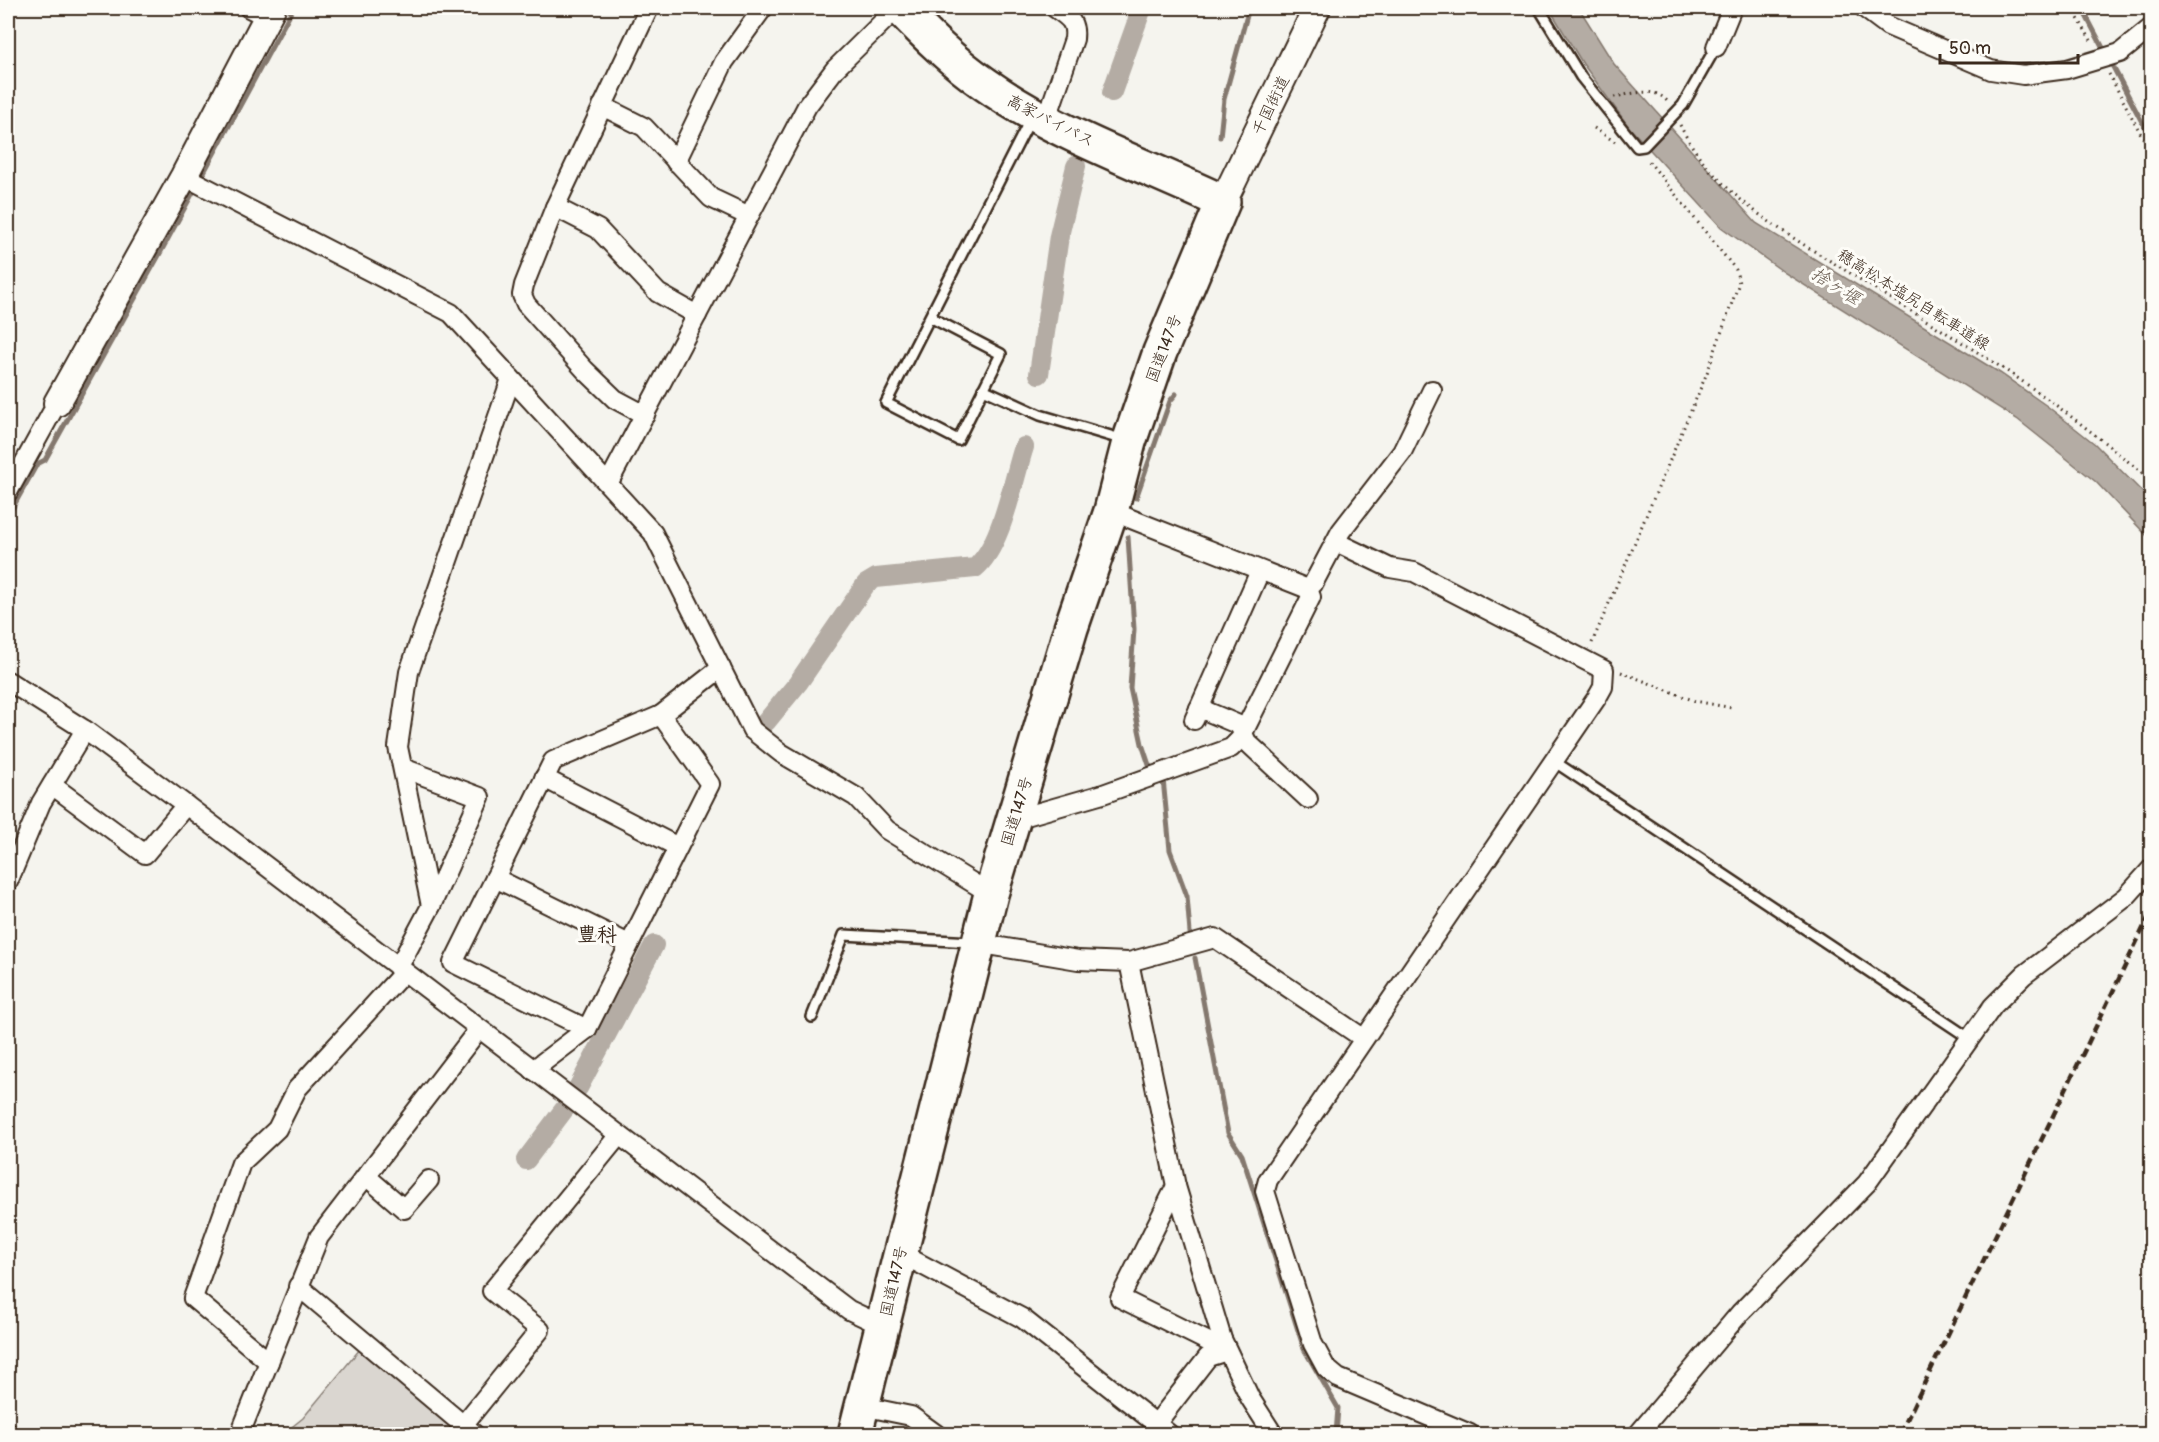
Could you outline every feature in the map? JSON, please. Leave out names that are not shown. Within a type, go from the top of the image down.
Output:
[{"type":"highway","name":"高家バイパス","points":[[898,8],[956,62],[985,84],[1040,117],[1223,202]]},
{"type":"highway","name":"国道147号","points":[[859,1420],[991,894],[1071,628],[1111,511],[1129,442],[1160,352],[1223,202]]},
{"type":"street","points":[[645,415],[615,399],[585,370],[526,304],[522,295],[555,207],[650,8]]},
{"type":"street","points":[[676,162],[724,62],[763,8]]},
{"type":"street","points":[[609,482],[807,106],[835,69],[898,8]]},
{"type":"street","points":[[1040,117],[1074,39],[1076,27],[1074,21],[1056,8]]},
{"type":"street","name":"千国街道","points":[[1223,202],[1315,8]]},
{"type":"street","points":[[1716,47],[1732,8]]},
{"type":"street","points":[[1864,8],[1887,26],[1991,70],[2023,75],[2067,69],[2120,52],[2151,27]]},
{"type":"street","points":[[8,492],[184,176],[262,11]]},
{"type":"street","points":[[602,106],[644,127],[711,198],[749,216]]},
{"type":"street","points":[[184,176],[451,313],[609,482],[653,533],[752,730],[765,742],[856,797],[887,830],[991,894]]},
{"type":"street","points":[[555,207],[598,229],[658,293],[697,315]]},
{"type":"street","points":[[431,906],[398,747],[409,672],[511,379]]},
{"type":"street","points":[[1308,590],[1349,520],[1402,452],[1432,390]]},
{"type":"street","points":[[1015,814],[1026,816],[1048,810],[1199,761],[1231,748],[1243,731],[1311,597],[1308,590],[1111,511]]},
{"type":"street","points":[[1336,542],[1390,568],[1414,572],[1604,670],[1603,687],[1599,696],[1552,760],[1363,1038],[1268,1180],[1265,1191],[1313,1344],[1326,1368],[1338,1378],[1470,1434]]},
{"type":"street","points":[[1260,571],[1197,714],[1239,725],[1247,742],[1308,799]]},
{"type":"street","points":[[587,1029],[453,963],[553,761],[661,715],[721,668]]},
{"type":"street","points":[[8,681],[85,730],[186,805],[478,1030],[849,1310],[883,1326]]},
{"type":"street","points":[[533,1070],[587,1029],[710,784],[661,715]]},
{"type":"street","points":[[8,882],[13,854],[85,730]]},
{"type":"street","points":[[268,1362],[193,1298],[241,1163],[277,1129],[297,1089],[401,970],[480,797],[403,768]]},
{"type":"street","points":[[544,778],[678,847]]},
{"type":"street","points":[[52,785],[145,854],[186,805]]},
{"type":"street","points":[[1638,1434],[1740,1313],[1867,1183],[1969,1038],[2009,989],[2126,897],[2151,868]]},
{"type":"street","points":[[495,878],[629,944]]},
{"type":"street","points":[[977,943],[1078,960],[1129,962],[1215,938],[1363,1038]]},
{"type":"street","points":[[1129,962],[1176,1186],[1227,1351],[1273,1434]]},
{"type":"street","points":[[240,1434],[319,1237],[478,1030]]},
{"type":"street","points":[[298,1286],[469,1430],[540,1330],[492,1291],[619,1135]]},
{"type":"street","points":[[366,1176],[405,1209],[429,1180]]},
{"type":"street","points":[[1176,1186],[1120,1298],[1227,1351]]},
{"type":"street","points":[[899,1258],[911,1259],[1022,1318],[1162,1429],[1208,1357],[1227,1351]]},
{"type":"street","points":[[859,1420],[911,1416],[936,1434]]},
{"type":"lane","points":[[1539,8],[1581,78],[1640,147],[1675,121],[1716,47]]},
{"type":"lane","points":[[930,317],[1001,354],[958,440],[886,403],[930,317],[1040,117]]},
{"type":"lane","points":[[983,389],[1040,415],[1129,442]]},
{"type":"lane","points":[[1552,760],[1969,1038]]},
{"type":"lane","points":[[812,1017],[844,935],[977,943]]},
{"type":"path","points":[[2072,8],[2151,155]]},
{"type":"path","points":[[1605,99],[1644,92],[1662,96],[1671,106]]},
{"type":"path","name":"穂高松本塩尻自転車道線","points":[[1675,121],[1720,179],[1761,218],[2008,372],[2052,402],[2151,481]]},
{"type":"path","points":[[1584,661],[1707,373],[1739,283],[1736,270],[1640,147]]},
{"type":"path","points":[[1604,670],[1632,674],[1695,701],[1732,708]]},
{"type":"shaded area","points":[[360,1349],[461,1434],[283,1434],[303,1418]]},
{"type":"water","name":"捨ヶ堰","points":[[1549,8],[1579,8],[1614,64],[1756,223],[2000,373],[2095,444],[2151,501],[2151,540],[2096,482],[2017,419],[1785,273],[1721,227],[1629,127],[1583,64]]},
{"type":"waterway","points":[[8,516],[37,464],[45,460],[293,8]]},
{"type":"waterway","points":[[1112,92],[1142,8]]},
{"type":"waterway","points":[[1220,137],[1224,99],[1249,8]]},
{"type":"waterway","points":[[2082,8],[2152,141]]},
{"type":"waterway","points":[[1039,374],[1059,236],[1076,166]]},
{"type":"waterway","points":[[1136,498],[1170,401],[1176,394]]},
{"type":"waterway","points":[[766,722],[798,683],[866,584],[876,578],[975,568],[992,544],[1006,512],[1024,447]]},
{"type":"waterway","points":[[1128,537],[1134,629],[1130,688],[1142,744],[1149,765],[1154,771]]},
{"type":"waterway","points":[[1163,779],[1170,850],[1187,896],[1190,933]]},
{"type":"waterway","points":[[578,1088],[654,945]]},
{"type":"waterway","points":[[1195,958],[1228,1133],[1242,1155],[1304,1349],[1338,1408],[1336,1434]]},
{"type":"waterway","points":[[526,1160],[566,1107]]},
{"type":"railway","points":[[1900,1434],[2152,910]]},
{"type":"district","name":"豊科","points":[[597,934]]}]
